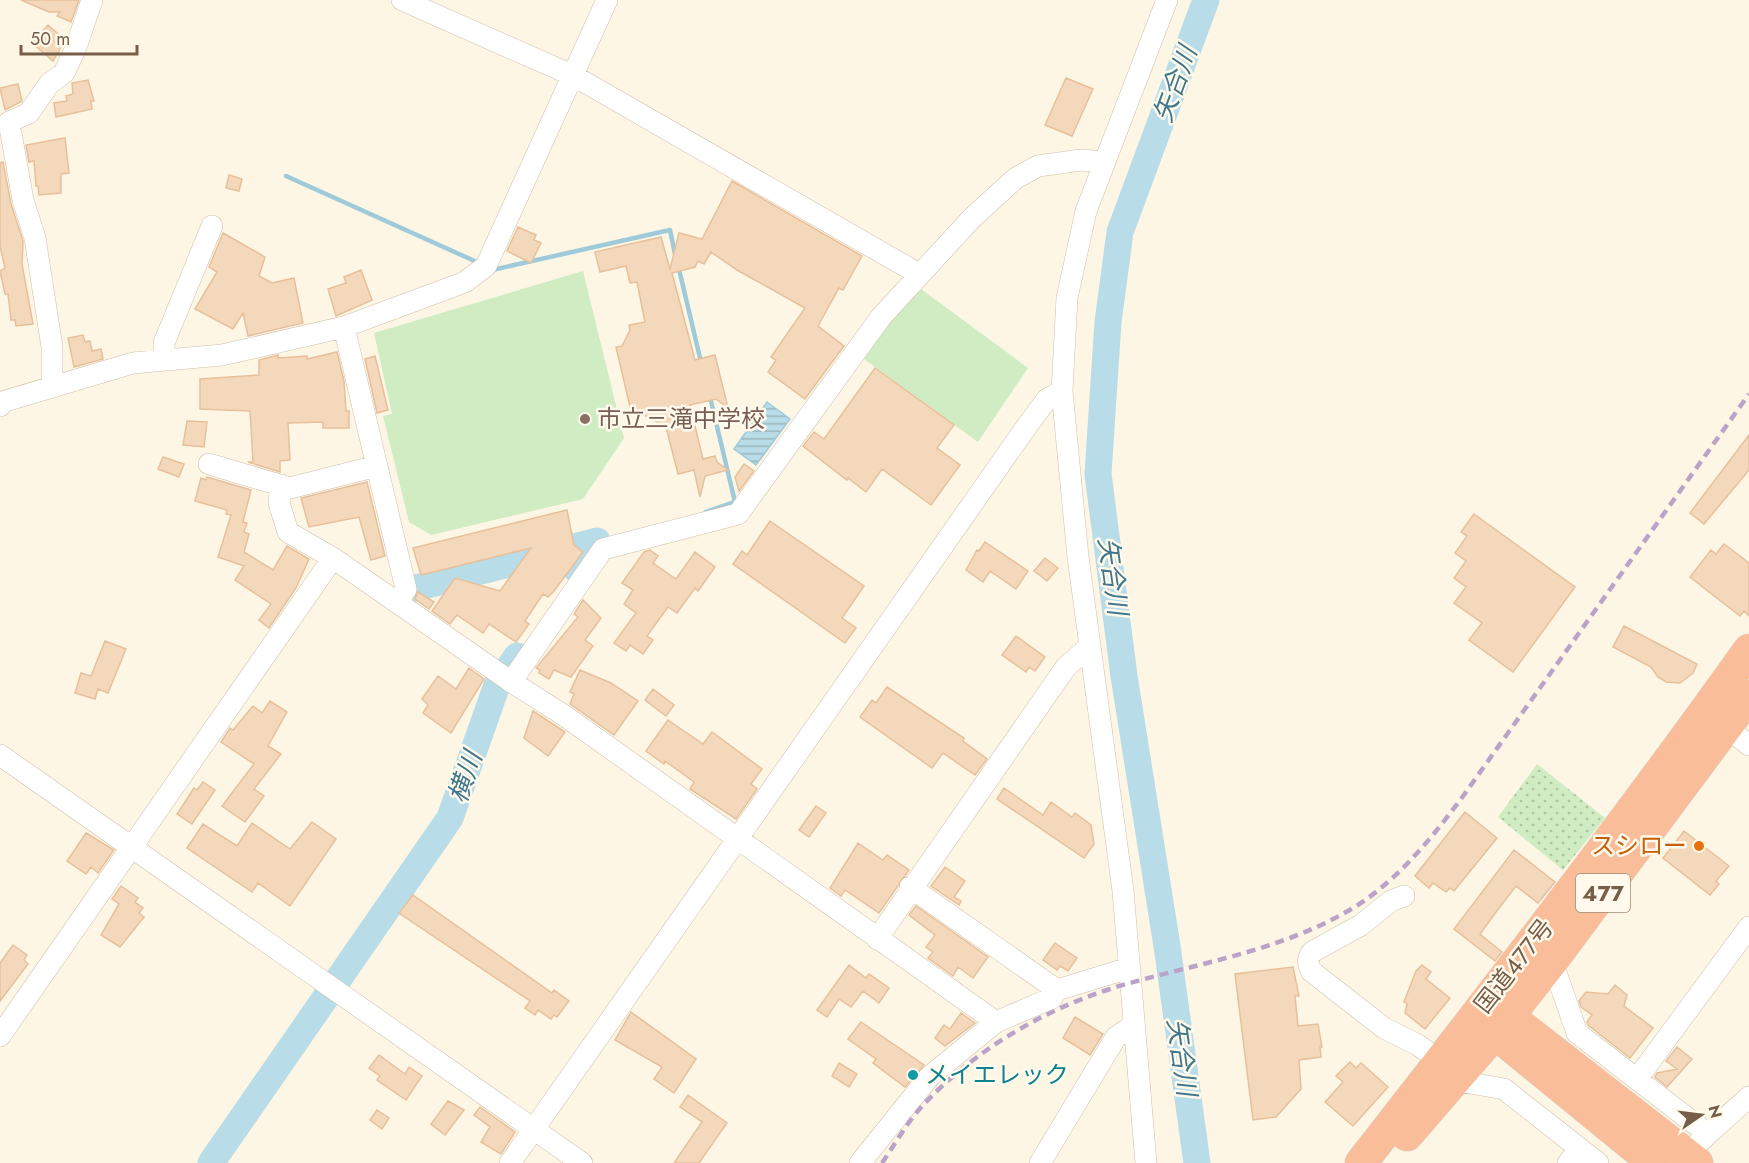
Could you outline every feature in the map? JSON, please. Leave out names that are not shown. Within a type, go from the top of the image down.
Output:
[{"type":"highway","name":"国道477号","points":[[1495,1020],[1533,943],[1749,650]]},
{"type":"highway","name":"国道477号","points":[[1361,1163],[1443,1073],[1552,961],[1738,736],[1749,696]]},
{"type":"highway","points":[[1495,1020],[1700,1147]]},
{"type":"highway","points":[[1495,1020],[1654,1163]]},
{"type":"highway","name":"国道477号","points":[[1384,1163],[1443,1073]]},
{"type":"street","points":[[52,387],[52,347],[35,238],[23,200],[9,122],[29,113],[49,84],[64,73],[75,50],[92,0]]},
{"type":"street","points":[[402,0],[574,76],[919,274]]},
{"type":"street","points":[[0,406],[2,402],[133,363],[222,355],[344,327],[465,282],[486,266],[607,0]]},
{"type":"street","points":[[1146,1163],[1115,828],[1069,475],[1062,391],[1067,298],[1086,211],[1167,0]]},
{"type":"street","points":[[506,679],[603,549],[738,514],[882,317],[972,218],[1027,171],[1059,162],[1081,160],[1103,162]]},
{"type":"street","points":[[164,360],[164,343],[212,226]]},
{"type":"street","points":[[344,327],[406,589],[398,602]]},
{"type":"street","points":[[510,1163],[1026,426],[1047,399],[1062,391]]},
{"type":"street","points":[[209,464],[294,487],[377,466]]},
{"type":"street","points":[[281,485],[279,503],[288,532],[333,558],[506,679],[562,714],[996,1022]]},
{"type":"street","points":[[0,1036],[333,558]]},
{"type":"street","points":[[877,939],[910,887],[1066,667],[1090,646]]},
{"type":"street","points":[[0,755],[582,1163]]},
{"type":"street","points":[[910,887],[1057,990]]},
{"type":"street","points":[[1404,897],[1391,901],[1361,925],[1312,952],[1308,958],[1311,970],[1384,1028],[1418,1046],[1443,1073],[1465,1082],[1504,1089],[1574,1156],[1598,1163]]},
{"type":"street","points":[[1637,1079],[1749,927]]},
{"type":"street","points":[[1552,961],[1577,1033],[1637,1079],[1700,1147],[1749,1097]]},
{"type":"street","points":[[860,1163],[929,1077],[996,1022],[1052,998],[1057,990],[1129,968]]},
{"type":"street","points":[[1040,1163],[1116,1037],[1134,1025]]},
{"type":"green space","points":[[583,271],[624,438],[583,499],[431,535],[409,522],[383,416],[392,414],[374,333]]},
{"type":"green space","points":[[921,289],[1028,368],[978,442],[864,359],[892,319]]},
{"type":"green space","points":[[1537,764],[1605,818],[1563,870],[1498,817]]},
{"type":"water","points":[[767,402],[790,419],[756,465],[734,449]]},
{"type":"building","points":[[21,0],[79,0],[71,22],[57,16],[60,12],[49,12]]},
{"type":"building","points":[[48,25],[65,40],[53,61],[32,43]]},
{"type":"building","points":[[1066,78],[1093,89],[1072,136],[1045,125]]},
{"type":"building","points":[[88,80],[94,101],[91,101],[92,109],[56,117],[54,103],[67,101],[66,96],[73,94],[72,83]]},
{"type":"building","points":[[18,84],[22,101],[5,110],[0,88]]},
{"type":"building","points":[[65,138],[69,173],[61,174],[61,193],[39,195],[34,161],[29,162],[26,145]]},
{"type":"building","points":[[3,162],[11,204],[23,241],[22,264],[33,324],[16,326],[15,320],[11,320],[8,294],[5,294],[0,271],[5,268],[0,246],[0,163]]},
{"type":"building","points":[[229,175],[242,179],[239,191],[226,188]]},
{"type":"building","points":[[732,181],[862,256],[843,290],[839,288],[818,326],[844,346],[805,399],[768,372],[776,360],[771,357],[805,308],[737,270],[711,252],[704,264],[698,261],[695,267],[672,273],[695,360],[715,355],[728,408],[716,399],[690,405],[703,459],[715,456],[717,462],[728,470],[705,476],[700,497],[694,470],[678,474],[666,427],[630,407],[616,347],[622,346],[630,330],[629,325],[645,322],[637,282],[630,283],[626,266],[600,272],[595,252],[661,237],[670,269],[679,233],[702,239]]},
{"type":"building","points":[[518,227],[536,235],[534,240],[541,243],[531,263],[507,251]]},
{"type":"building","points":[[223,233],[265,257],[259,276],[272,283],[294,278],[303,323],[248,336],[243,313],[233,329],[195,309],[217,272],[209,267]]},
{"type":"building","points":[[361,270],[372,300],[336,316],[328,289],[346,283],[344,277]]},
{"type":"building","points":[[83,335],[85,342],[90,341],[92,351],[101,349],[103,359],[74,367],[68,338]]},
{"type":"building","points":[[337,352],[344,381],[346,411],[349,411],[349,428],[323,428],[323,422],[288,423],[290,460],[280,461],[280,472],[248,462],[253,462],[250,411],[200,409],[200,379],[259,375],[259,360],[278,355],[278,358],[307,356],[307,359]]},
{"type":"building","points":[[375,356],[388,410],[377,413],[365,359]]},
{"type":"building","points":[[875,368],[954,425],[937,448],[960,465],[931,505],[882,469],[866,492],[803,446],[814,432],[824,439]]},
{"type":"building","points":[[187,421],[207,422],[204,447],[183,445]]},
{"type":"building","points":[[1749,435],[1749,470],[1704,524],[1690,513]]},
{"type":"building","points":[[163,457],[184,464],[179,477],[158,469]]},
{"type":"building","points":[[744,464],[754,471],[739,491],[735,477]]},
{"type":"building","points":[[207,477],[251,490],[243,522],[247,523],[244,532],[249,534],[244,552],[273,570],[287,546],[309,559],[296,588],[269,628],[259,620],[271,604],[235,580],[244,566],[218,557],[231,515],[226,514],[227,510],[195,501],[201,478],[206,480]]},
{"type":"building","points":[[367,482],[385,556],[371,560],[359,517],[309,527],[301,498]]},
{"type":"building","points":[[567,510],[574,545],[583,552],[554,591],[548,597],[543,594],[525,621],[529,624],[516,642],[489,624],[483,633],[457,615],[450,624],[432,611],[455,578],[500,591],[531,548],[421,575],[413,548]]},
{"type":"building","points":[[1474,514],[1575,587],[1513,672],[1469,640],[1482,623],[1454,603],[1466,587],[1454,578],[1466,561],[1455,553],[1467,536],[1461,532]]},
{"type":"building","points":[[770,521],[864,586],[842,618],[856,628],[845,643],[733,564],[742,551],[747,555]]},
{"type":"building","points":[[985,542],[1028,571],[1016,589],[990,571],[983,582],[966,570],[977,550],[979,551]]},
{"type":"building","points":[[1724,544],[1749,563],[1749,616],[1744,611],[1740,616],[1690,577],[1711,550],[1716,554]]},
{"type":"building","points":[[650,550],[658,556],[653,563],[676,579],[695,552],[715,567],[698,591],[695,588],[677,613],[668,607],[647,636],[653,640],[643,654],[630,645],[626,651],[614,643],[636,613],[624,604],[633,590],[622,583],[644,552]]},
{"type":"building","points":[[1045,558],[1058,568],[1047,581],[1034,571]]},
{"type":"building","points":[[418,592],[434,602],[429,609],[415,599]]},
{"type":"building","points":[[583,600],[601,618],[585,640],[593,646],[571,677],[554,670],[549,679],[539,673],[540,670],[536,668],[578,617],[574,614]]},
{"type":"building","points":[[1624,626],[1697,664],[1693,673],[1680,683],[1666,682],[1658,677],[1651,667],[1613,647]]},
{"type":"building","points":[[1016,636],[1045,657],[1035,671],[1029,667],[1026,672],[1002,655]]},
{"type":"building","points":[[105,641],[126,649],[108,693],[98,689],[95,699],[75,693],[81,673],[91,676]]},
{"type":"building","points":[[469,668],[484,679],[451,733],[423,713],[428,705],[422,699],[438,676],[456,689]]},
{"type":"building","points":[[580,670],[611,683],[638,701],[614,735],[570,704],[574,694],[570,692]]},
{"type":"building","points":[[887,687],[964,738],[963,741],[987,759],[975,775],[943,753],[932,768],[860,717],[872,700],[876,703]]},
{"type":"building","points":[[653,689],[674,705],[666,716],[645,700]]},
{"type":"building","points":[[270,701],[287,712],[268,746],[281,754],[254,789],[264,796],[245,822],[222,806],[254,764],[221,742],[230,728],[233,730],[253,706],[262,713]]},
{"type":"building","points":[[533,711],[565,732],[548,756],[524,738]]},
{"type":"building","points":[[668,720],[703,744],[712,732],[762,769],[751,784],[757,789],[736,819],[690,789],[694,782],[665,761],[664,764],[646,751]]},
{"type":"building","points":[[203,782],[215,790],[192,824],[177,814],[194,788],[197,790]]},
{"type":"building","points":[[1004,788],[1043,815],[1051,802],[1072,817],[1075,813],[1091,825],[1094,844],[1084,858],[997,799]]},
{"type":"building","points":[[816,806],[826,813],[809,837],[799,830]]},
{"type":"building","points":[[1465,812],[1497,838],[1454,891],[1450,888],[1446,892],[1433,883],[1429,888],[1415,876]]},
{"type":"building","points":[[312,822],[336,839],[290,906],[258,883],[252,892],[187,848],[203,824],[237,846],[252,823],[290,849]]},
{"type":"building","points":[[1684,831],[1729,866],[1716,881],[1719,884],[1710,895],[1663,858]]},
{"type":"building","points":[[86,833],[114,850],[98,873],[91,867],[86,874],[67,861]]},
{"type":"building","points":[[858,843],[883,860],[887,855],[909,870],[879,913],[845,890],[841,896],[830,888]]},
{"type":"building","points":[[1514,850],[1555,882],[1538,903],[1516,886],[1496,912],[1480,934],[1502,952],[1495,961],[1454,929]]},
{"type":"building","points":[[945,867],[965,881],[954,897],[961,901],[959,905],[931,886]]},
{"type":"building","points":[[121,886],[138,898],[135,902],[143,908],[139,913],[144,917],[120,947],[101,935],[119,904],[112,899]]},
{"type":"building","points":[[413,895],[552,993],[554,990],[569,1001],[557,1017],[554,1015],[551,1019],[538,1010],[535,1015],[525,1008],[530,1001],[399,913]]},
{"type":"building","points":[[916,906],[988,957],[973,978],[958,967],[953,976],[928,958],[933,952],[926,947],[935,935],[909,915]]},
{"type":"building","points":[[1055,943],[1077,958],[1068,971],[1060,966],[1057,970],[1043,960]]},
{"type":"building","points":[[13,945],[27,955],[24,960],[28,964],[0,1001],[0,963]]},
{"type":"building","points":[[849,965],[866,978],[869,974],[889,988],[879,1003],[863,991],[851,1007],[839,999],[827,1017],[817,1010]]},
{"type":"building","points":[[1422,965],[1431,972],[1426,979],[1450,998],[1425,1029],[1405,1013],[1407,1004],[1404,1002],[1416,971]]},
{"type":"building","points":[[1293,967],[1299,996],[1295,996],[1298,1026],[1318,1024],[1322,1047],[1320,1047],[1321,1057],[1299,1060],[1301,1089],[1276,1117],[1253,1120],[1235,974]]},
{"type":"building","points":[[1615,985],[1627,995],[1624,1006],[1653,1028],[1630,1058],[1588,1025],[1587,1022],[1592,1015],[1581,1007],[1579,1001],[1586,992],[1608,994]]},
{"type":"building","points":[[631,1012],[696,1059],[674,1093],[654,1079],[662,1067],[615,1040]]},
{"type":"building","points":[[961,1013],[975,1023],[945,1046],[935,1038],[944,1025],[950,1029]]},
{"type":"building","points":[[1075,1017],[1103,1034],[1090,1055],[1063,1038]]},
{"type":"building","points":[[861,1022],[924,1065],[905,1087],[873,1063],[876,1059],[848,1039]]},
{"type":"building","points":[[1677,1047],[1692,1059],[1667,1087],[1655,1077],[1657,1073],[1677,1069],[1666,1061]]},
{"type":"building","points":[[379,1055],[405,1074],[409,1067],[422,1076],[406,1100],[377,1080],[380,1076],[369,1068]]},
{"type":"building","points":[[1350,1062],[1356,1068],[1361,1063],[1388,1087],[1353,1126],[1325,1102],[1343,1082],[1336,1076]]},
{"type":"building","points":[[839,1063],[857,1074],[849,1087],[832,1076]]},
{"type":"building","points":[[688,1095],[727,1123],[699,1163],[674,1163],[702,1122],[680,1107]]},
{"type":"building","points":[[448,1101],[464,1110],[445,1135],[431,1124]]},
{"type":"building","points":[[480,1107],[515,1132],[501,1154],[481,1142],[490,1127],[474,1115]]},
{"type":"building","points":[[377,1110],[389,1118],[382,1129],[370,1120]]},
{"type":"waterway","name":"矢合川","points":[[1197,1163],[1167,946],[1124,676],[1098,474],[1108,322],[1120,232],[1206,0]]},
{"type":"waterway","points":[[286,176],[479,263]]},
{"type":"waterway","points":[[492,270],[670,230],[675,254]]},
{"type":"waterway","points":[[678,265],[701,362]]},
{"type":"waterway","points":[[706,512],[735,502],[710,397]]},
{"type":"waterway","name":"横川","points":[[412,589],[597,541],[577,570]]},
{"type":"waterway","name":"横川","points":[[211,1163],[450,818],[497,685],[517,656]]},
{"type":"railway","points":[[882,1163],[918,1111],[945,1083],[993,1046],[1045,1015],[1101,992],[1244,953],[1300,934],[1353,908],[1384,885],[1425,844],[1461,799],[1749,394]]},
{"type":"place","name":"市立三滝中学校","points":[[585,419]]},
{"type":"place","name":"スシロー","points":[[1699,846]]},
{"type":"place","name":"メイエレック","points":[[913,1075]]}]
